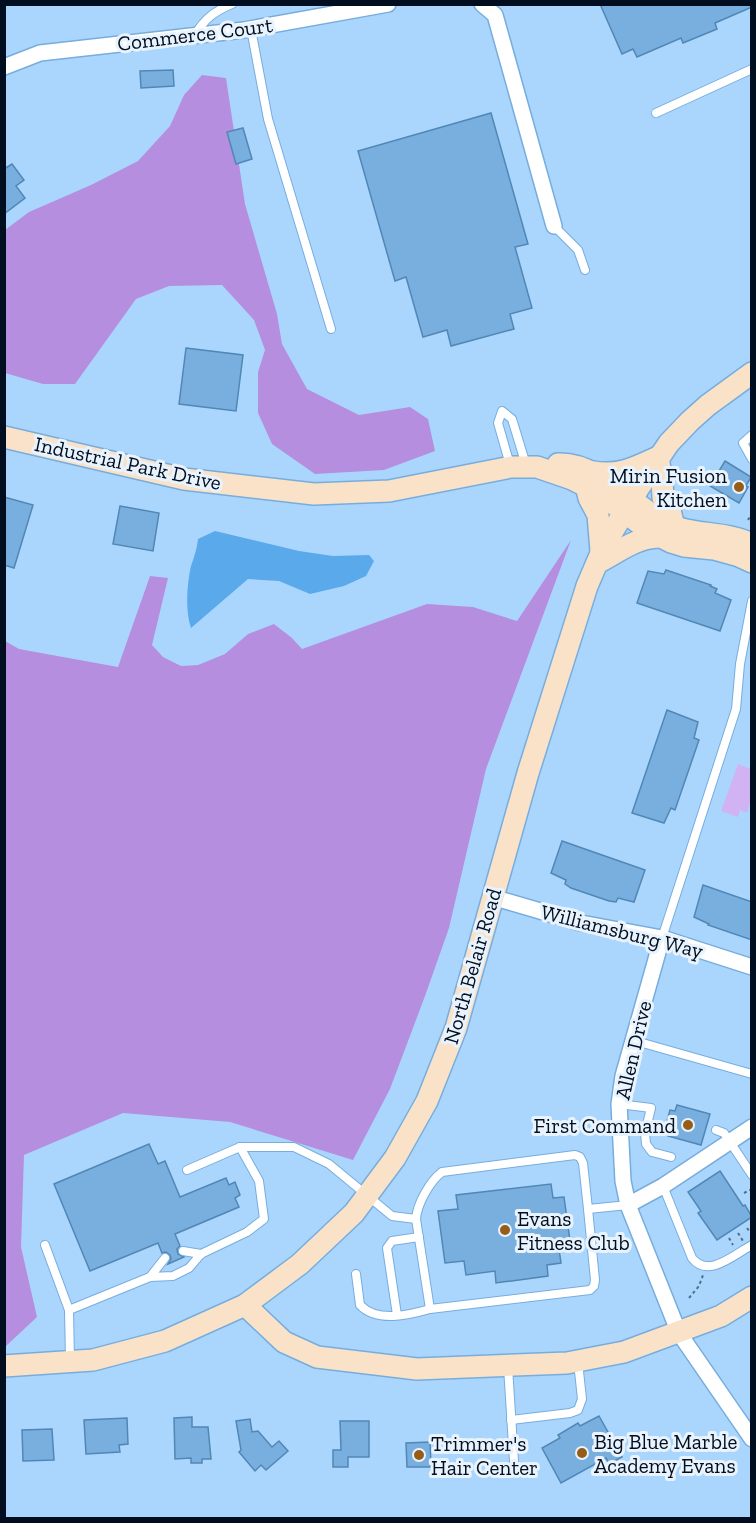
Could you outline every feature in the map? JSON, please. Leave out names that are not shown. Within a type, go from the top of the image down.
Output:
[{"type":"street","name":"Commerce Court","points":[[4,67],[40,53],[251,28],[388,4]]},
{"type":"street","points":[[482,4],[495,15],[554,226]]},
{"type":"street","name":"North Belair Road","points":[[4,1366],[93,1360],[165,1341],[245,1305],[300,1263],[354,1213],[367,1196],[395,1158],[427,1101],[456,1028],[492,897],[552,699],[587,586],[599,558],[658,458],[690,421],[752,373]]},
{"type":"street","name":"Industrial Park Drive","points":[[4,437],[184,479],[314,494],[389,490],[525,467],[572,479],[589,479],[667,532]]},
{"type":"street","points":[[667,532],[670,510],[663,498],[663,481],[658,458],[623,473],[589,479],[589,498],[598,515],[599,558],[616,554],[628,544],[667,532],[718,535],[752,544]]},
{"type":"street","points":[[667,532],[684,546],[726,552],[752,562]]},
{"type":"street","name":"Williamsburg Way","points":[[492,897],[581,923],[662,938],[752,967]]},
{"type":"street","name":"Allen Drive","points":[[662,938],[623,1076],[619,1104],[623,1181],[628,1205],[679,1333],[752,1439]]},
{"type":"street","points":[[628,1205],[663,1186],[752,1127]]},
{"type":"street","points":[[245,1305],[284,1342],[317,1357],[417,1369],[578,1361],[624,1352],[721,1316],[752,1297]]},
{"type":"lane","points":[[195,35],[203,22],[232,4]]},
{"type":"lane","points":[[251,28],[268,119],[331,329]]},
{"type":"lane","points":[[656,113],[752,69]]},
{"type":"lane","points":[[554,226],[578,250],[585,270]]},
{"type":"lane","points":[[502,411],[512,419],[525,467],[498,423],[502,411]]},
{"type":"lane","points":[[752,435],[743,443],[752,459]]},
{"type":"lane","points":[[662,938],[736,709],[740,664],[752,601]]},
{"type":"lane","points":[[632,1040],[752,1074]]},
{"type":"lane","points":[[619,1104],[651,1108],[645,1133],[646,1144],[652,1152],[671,1157]]},
{"type":"lane","points":[[716,1130],[724,1133],[752,1175]]},
{"type":"lane","points":[[69,1310],[150,1277],[173,1276],[189,1268],[201,1254],[247,1232],[264,1219],[259,1181],[240,1147]]},
{"type":"lane","points":[[187,1170],[240,1147],[294,1147],[329,1164],[392,1216],[416,1219]]},
{"type":"lane","points":[[356,1274],[360,1305],[364,1310],[383,1316],[590,1290],[595,1280],[583,1163],[580,1157],[575,1155],[442,1172],[435,1176],[417,1211],[416,1219],[430,1309]]},
{"type":"lane","points":[[663,1186],[692,1258],[697,1264],[717,1265],[747,1243]]},
{"type":"lane","points":[[588,1209],[628,1205]]},
{"type":"lane","points":[[397,1315],[387,1248],[392,1241],[419,1237]]},
{"type":"lane","points":[[45,1245],[69,1310],[70,1362]]},
{"type":"lane","points":[[183,1251],[201,1254]]},
{"type":"lane","points":[[150,1277],[165,1258]]},
{"type":"lane","points":[[512,1420],[578,1410],[582,1399],[578,1361]]},
{"type":"lane","points":[[508,1365],[514,1461]]},
{"type":"path","points":[[748,520],[752,513]]},
{"type":"path","points":[[744,1193],[752,1189]]},
{"type":"path","points":[[747,1228],[752,1235]]},
{"type":"path","points":[[738,1233],[747,1243]]},
{"type":"path","points":[[729,1238],[734,1248]]},
{"type":"path","points":[[689,1298],[702,1280],[705,1266]]},
{"type":"shaded area","points":[[202,75],[226,78],[245,204],[277,314],[282,344],[307,389],[359,415],[410,407],[428,419],[435,451],[384,470],[315,474],[272,444],[258,413],[258,372],[265,350],[254,320],[222,285],[169,286],[136,299],[75,384],[43,384],[5,373],[5,230],[29,212],[91,185],[138,161],[170,126],[184,95]]},
{"type":"shaded area","points":[[571,540],[486,769],[449,928],[390,1089],[353,1160],[230,1122],[123,1113],[24,1155],[21,1247],[37,1317],[5,1347],[5,641],[19,649],[118,667],[150,576],[168,578],[152,645],[163,657],[181,666],[198,665],[225,654],[248,634],[274,624],[302,649],[427,604],[473,607],[517,621]]},
{"type":"shaded area","points":[[738,764],[751,769],[751,799],[747,813],[740,810],[738,817],[721,811]]},
{"type":"water","points":[[215,531],[299,551],[333,556],[369,555],[374,561],[366,576],[344,586],[310,594],[279,581],[248,579],[191,628],[187,597],[191,566],[198,539]]},
{"type":"building","points":[[600,4],[752,4],[752,7],[715,23],[717,29],[683,43],[681,38],[637,57],[633,49],[622,54]]},
{"type":"building","points":[[173,70],[174,86],[141,88],[140,71]]},
{"type":"building","points":[[491,113],[528,244],[515,247],[532,308],[510,314],[514,329],[451,346],[447,330],[423,337],[406,277],[395,281],[358,151]]},
{"type":"building","points":[[243,128],[252,159],[236,164],[227,132]]},
{"type":"building","points":[[12,164],[24,180],[16,186],[25,198],[4,214],[4,169]]},
{"type":"building","points":[[186,348],[243,355],[236,411],[179,404]]},
{"type":"building","points":[[725,461],[751,477],[739,503],[710,486]]},
{"type":"building","points":[[4,497],[33,505],[14,568],[4,565]]},
{"type":"building","points":[[120,506],[159,513],[153,551],[113,544]]},
{"type":"building","points":[[666,570],[711,585],[717,589],[715,593],[731,600],[720,631],[637,603],[648,571],[664,574]]},
{"type":"building","points":[[667,710],[698,722],[694,738],[699,740],[675,810],[671,808],[664,823],[632,813]]},
{"type":"building","points":[[562,841],[645,870],[634,902],[618,898],[616,902],[609,901],[571,888],[565,884],[566,880],[551,873]]},
{"type":"building","points":[[703,885],[752,902],[752,940],[708,925],[694,917]]},
{"type":"building","points":[[677,1105],[710,1114],[701,1145],[668,1136],[670,1129],[665,1128],[670,1110],[675,1111]]},
{"type":"building","points":[[149,1144],[158,1164],[165,1161],[180,1197],[226,1178],[229,1185],[235,1182],[240,1195],[235,1198],[239,1207],[175,1234],[180,1246],[177,1249],[178,1254],[184,1257],[168,1264],[171,1259],[170,1255],[166,1252],[162,1253],[158,1243],[90,1271],[54,1184]]},
{"type":"building","points":[[720,1171],[752,1217],[717,1240],[698,1213],[701,1211],[688,1192]]},
{"type":"building","name":"Evans Fitness Club","points":[[551,1184],[553,1198],[564,1197],[571,1248],[559,1249],[561,1263],[547,1265],[548,1276],[496,1283],[495,1271],[466,1275],[464,1261],[445,1263],[438,1211],[458,1209],[456,1195]]},
{"type":"building","name":"Big Blue Marble Academy Evans","points":[[599,1416],[622,1457],[609,1464],[606,1458],[561,1483],[542,1448],[560,1438],[558,1435],[578,1423],[580,1426]]},
{"type":"building","points":[[192,1417],[192,1427],[208,1427],[211,1459],[202,1459],[202,1463],[191,1463],[191,1458],[175,1459],[174,1418]]},
{"type":"building","points":[[127,1418],[128,1444],[119,1445],[120,1452],[86,1454],[84,1420]]},
{"type":"building","points":[[250,1419],[252,1432],[258,1431],[272,1447],[279,1441],[288,1451],[266,1470],[261,1465],[255,1471],[239,1452],[241,1450],[236,1421]]},
{"type":"building","points":[[340,1421],[369,1421],[369,1457],[348,1457],[348,1467],[333,1467],[333,1450],[341,1450]]},
{"type":"building","points":[[52,1429],[54,1460],[23,1461],[22,1430]]},
{"type":"building","name":"Trimmer's Hair Center","points":[[430,1442],[431,1467],[407,1467],[406,1443]]},
{"type":"place","name":"Mirin Fusion Kitchen","points":[[739,487]]},
{"type":"place","name":"First Command","points":[[688,1125]]},
{"type":"place","name":"Evans Fitness Club","points":[[505,1230]]},
{"type":"place","name":"Big Blue Marble Academy Evans","points":[[582,1453]]},
{"type":"place","name":"Trimmer's Hair Center","points":[[419,1455]]}]
